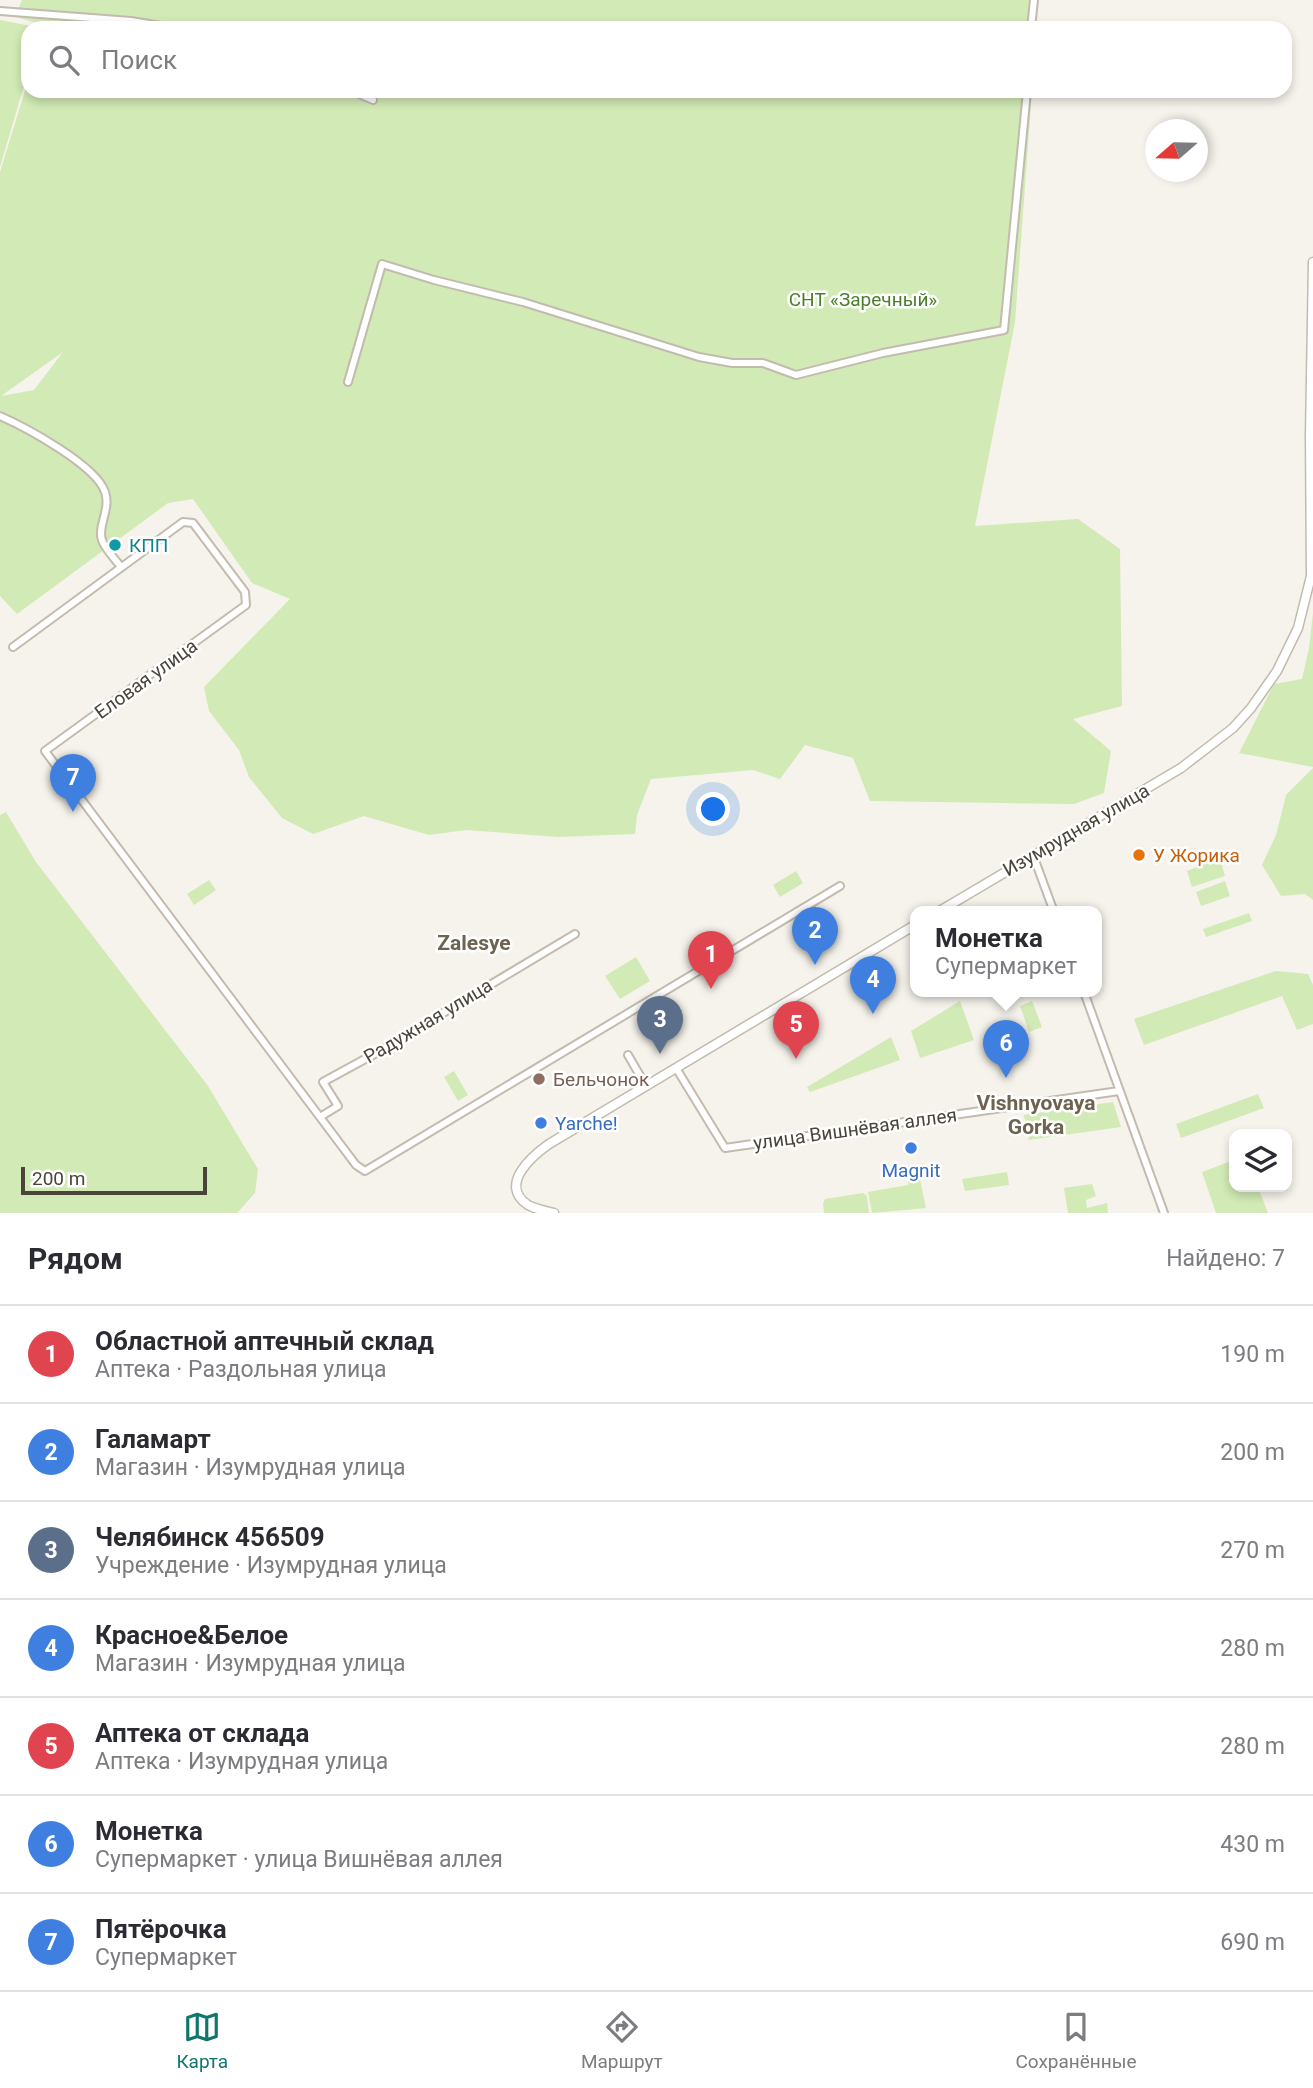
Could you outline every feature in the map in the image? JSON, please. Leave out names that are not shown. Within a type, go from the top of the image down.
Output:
[{"type":"street","points":[[1032,21],[1034,0]]},
{"type":"street","points":[[0,11],[131,21]]},
{"type":"street","points":[[368,98],[373,100]]},
{"type":"street","points":[[348,382],[382,264],[523,302],[699,357],[732,363],[763,363],[796,374],[883,353],[1004,330],[1026,98]]},
{"type":"street","name":"Изумрудная улица","points":[[948,906],[1176,772],[1212,746],[1251,708],[1277,671],[1298,628],[1311,576],[1313,264]]},
{"type":"street","points":[[0,415],[28,428],[71,457],[98,480],[106,495],[102,541],[121,567],[13,647]]},
{"type":"street","name":"Еловая улица","points":[[121,567],[183,523],[193,523],[245,592],[246,606],[45,751],[320,1116]]},
{"type":"street","points":[[1033,855],[1052,906]]},
{"type":"street","points":[[320,1116],[356,1165],[365,1171],[839,886]]},
{"type":"street","points":[[554,1213],[529,1206],[522,1200],[516,1187],[528,1159],[910,928]]},
{"type":"street","name":"Радужная улица","points":[[320,1116],[338,1107],[323,1082],[575,934]]},
{"type":"street","points":[[1086,997],[1164,1213]]},
{"type":"street","points":[[628,1055],[646,1086]]},
{"type":"street","name":"улица Вишнёвая аллея","points":[[676,1068],[725,1148],[1119,1091]]},
{"type":"green space","points":[[22,0],[1036,0],[1035,21],[30,21],[15,17]]},
{"type":"green space","points":[[0,20],[21,24],[21,96],[0,167]]},
{"type":"green space","name":"СНТ «Заречный»","points":[[23,98],[1031,98],[1015,322],[975,526],[1078,519],[1120,549],[1122,706],[1073,719],[1111,751],[1104,793],[1074,804],[870,801],[853,758],[805,745],[780,779],[753,770],[651,779],[637,815],[635,834],[558,837],[466,830],[429,835],[364,816],[313,834],[282,818],[249,777],[239,750],[209,711],[204,687],[290,599],[252,583],[193,499],[168,503],[17,614],[0,596],[0,172]],"holes":[[[63,352],[34,390],[1,396]]]},
{"type":"green space","points":[[1313,613],[1313,767],[1239,753],[1274,684],[1302,679]]},
{"type":"green space","points":[[1313,768],[1313,900],[1305,894],[1281,896],[1262,865],[1276,835],[1286,795]]},
{"type":"green space","points":[[6,812],[36,862],[208,1086],[258,1169],[255,1193],[237,1213],[0,1213],[0,815]]},
{"type":"green space","points":[[1218,859],[1225,876],[1192,887],[1187,871]]},
{"type":"green space","points":[[796,871],[803,883],[780,897],[773,885]]},
{"type":"green space","points":[[209,880],[216,890],[194,905],[187,894]]},
{"type":"green space","points":[[1225,881],[1230,896],[1201,906],[1196,892]]},
{"type":"green space","points":[[1249,913],[1252,921],[1206,937],[1203,929]]},
{"type":"green space","points":[[636,957],[650,981],[620,999],[605,976]]},
{"type":"green space","points":[[1276,971],[1308,974],[1313,985],[1313,1024],[1297,1030],[1282,996],[1144,1045],[1134,1019]]},
{"type":"green space","points":[[960,1001],[974,1040],[920,1058],[911,1031]]},
{"type":"green space","points":[[1032,1001],[1042,1027],[1029,1032],[1020,1006]]},
{"type":"green space","points":[[891,1037],[900,1060],[810,1092],[807,1087]]},
{"type":"green space","points":[[454,1071],[468,1095],[458,1101],[444,1077]]},
{"type":"green space","points":[[1258,1094],[1264,1108],[1181,1138],[1176,1124]]},
{"type":"green space","points":[[1113,1102],[1121,1127],[1029,1140],[1024,1115]]},
{"type":"green space","points":[[1229,1162],[1229,1192],[1260,1192],[1268,1213],[1216,1213],[1202,1172]]},
{"type":"green space","points":[[1007,1172],[1009,1185],[965,1191],[962,1179]]},
{"type":"green space","points":[[919,1175],[926,1208],[872,1213],[868,1192],[908,1185],[909,1178]]},
{"type":"green space","points":[[1092,1184],[1096,1196],[1086,1200],[1087,1208],[1107,1203],[1108,1213],[1068,1213],[1064,1188]]},
{"type":"green space","points":[[863,1193],[867,1196],[869,1213],[824,1213],[825,1199]]},
{"type":"place","name":"КПП","points":[[115,545]]},
{"type":"place","name":"Пятёрочка","points":[[73,812]]},
{"type":"place","name":"У Жорика","points":[[1139,855]]},
{"type":"place","name":"Галамарт","points":[[815,965]]},
{"type":"place","name":"Областной аптечный склад","points":[[711,989]]},
{"type":"place","name":"Красное&Белое","points":[[873,1014]]},
{"type":"place","name":"Челябинск 456509","points":[[660,1054]]},
{"type":"place","name":"Аптека от склада","points":[[796,1059]]},
{"type":"place","name":"Монетка","points":[[1006,1078]]},
{"type":"place","name":"Бельчонок","points":[[539,1079]]},
{"type":"place","name":"Yarche!","points":[[541,1123]]},
{"type":"place","name":"Magnit","points":[[911,1148]]},
{"type":"district","name":"Zalesye","points":[[474,943]]},
{"type":"district","name":"Vishnyovaya Gorka","points":[[1036,1115]]}]
